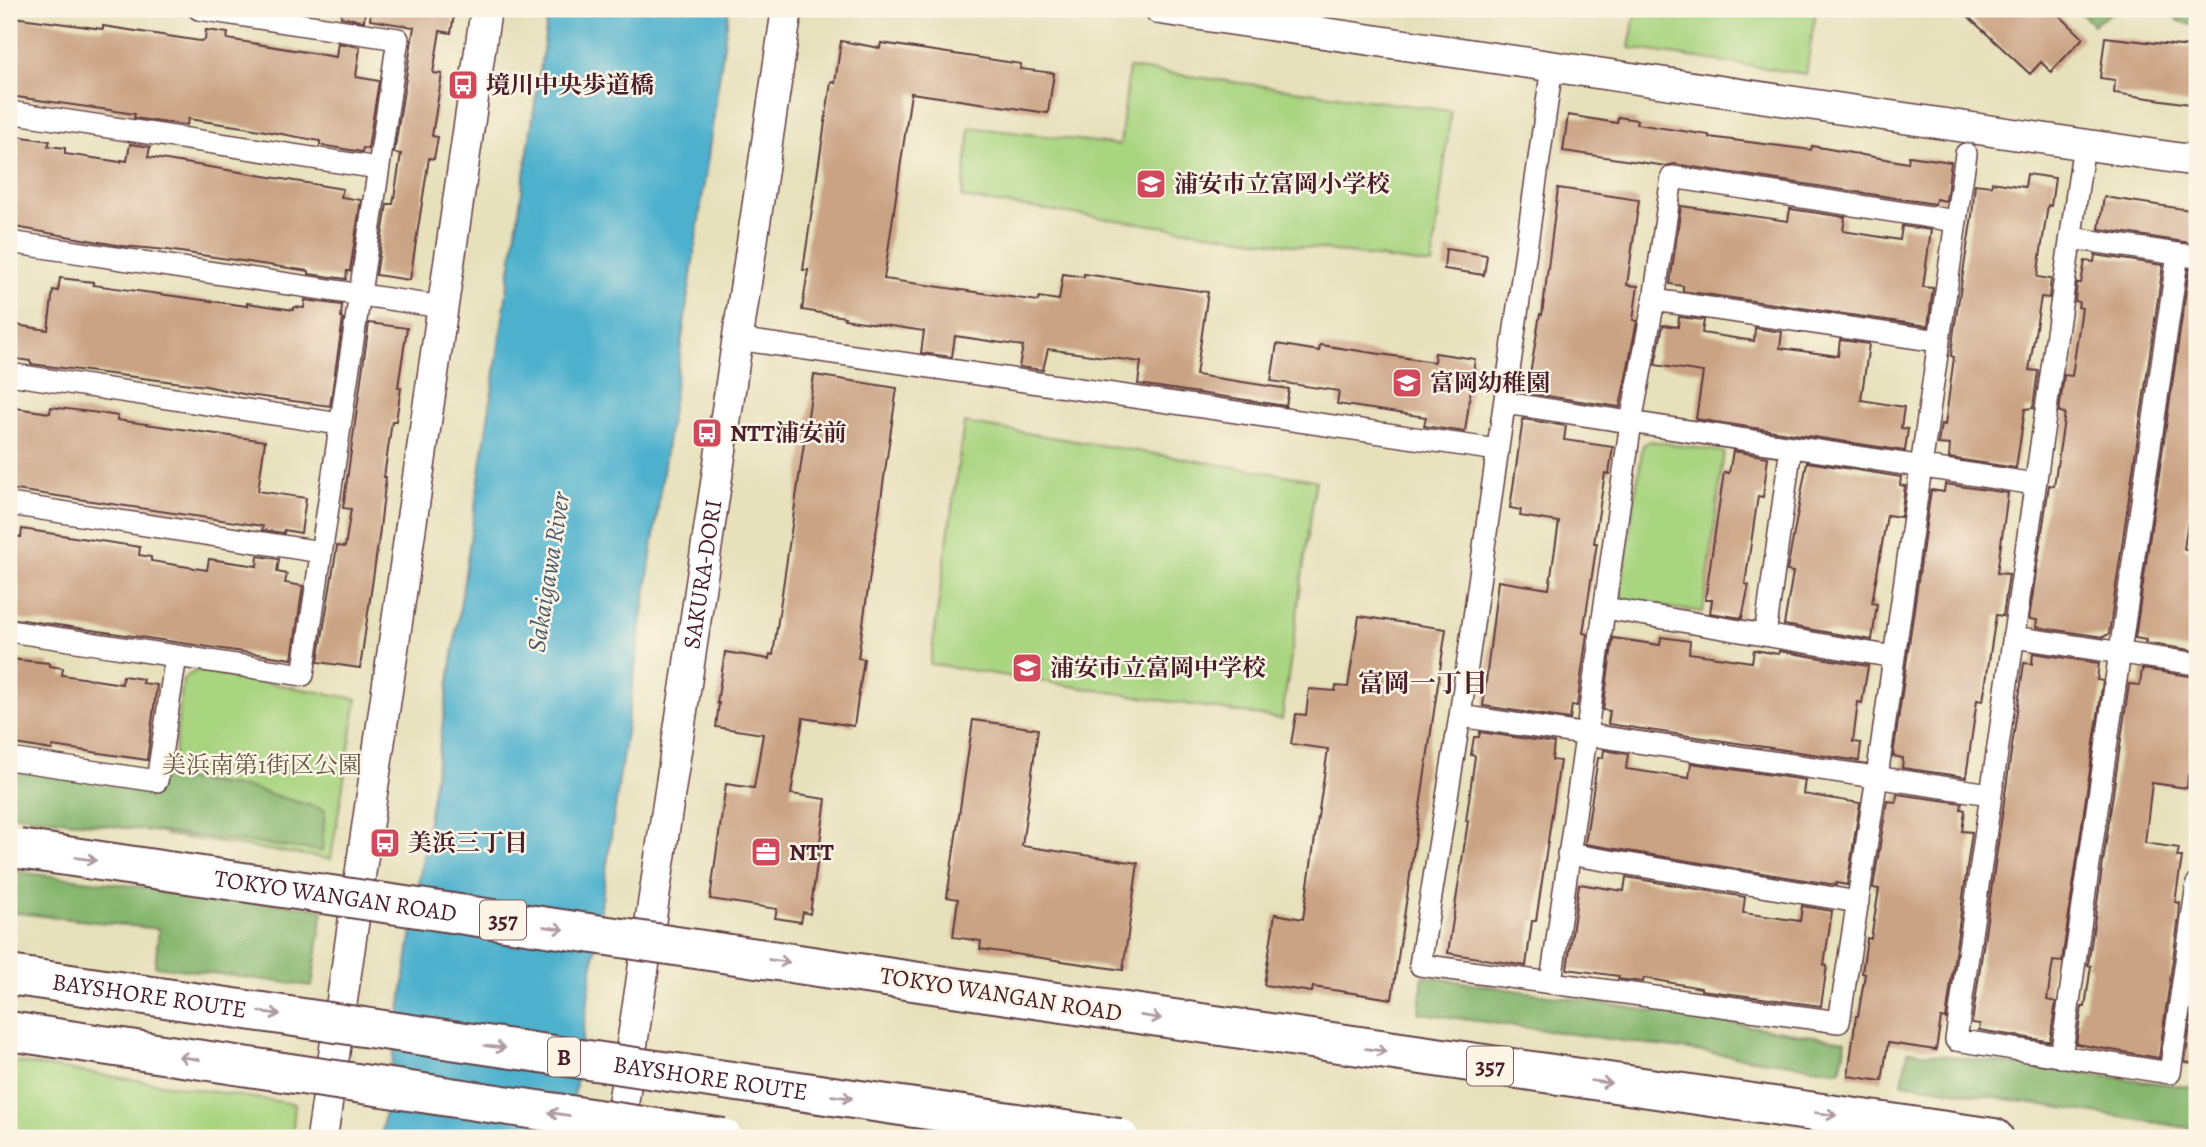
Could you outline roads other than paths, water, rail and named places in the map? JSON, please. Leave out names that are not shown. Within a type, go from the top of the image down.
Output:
[{"type":"highway","name":"TOKYO WANGAN ROAD","points":[[14,848],[1994,1138]]},
{"type":"highway","name":"BAYSHORE ROUTE","points":[[9,975],[1119,1138]]},
{"type":"highway","name":"B","points":[[9,1031],[723,1138]]},
{"type":"street","points":[[9,631],[303,675],[398,38],[199,9]]},
{"type":"street","points":[[322,1138],[486,9]]},
{"type":"street","name":"SAKURA-DORI","points":[[618,1138],[787,9]]},
{"type":"street","points":[[1160,9],[2197,161]]},
{"type":"street","points":[[1552,66],[1460,716],[1420,965],[1839,1022],[1877,778],[1966,154]]},
{"type":"street","points":[[9,112],[378,168]]},
{"type":"street","points":[[2084,145],[1956,1040],[2169,1073],[2197,884]]},
{"type":"street","points":[[1551,982],[1631,422],[1654,300],[1672,177],[1956,221]]},
{"type":"street","points":[[2062,1057],[2121,653],[2188,255],[2071,238]]},
{"type":"street","points":[[9,242],[442,307]]},
{"type":"street","points":[[1654,300],[1939,341]]},
{"type":"street","points":[[737,339],[1497,450]]},
{"type":"street","points":[[9,374],[340,424]]},
{"type":"street","points":[[1505,403],[2035,484]]},
{"type":"street","points":[[1765,635],[1791,446]]},
{"type":"street","points":[[9,504],[321,552]]},
{"type":"street","points":[[1605,608],[1894,657]]},
{"type":"street","points":[[2012,637],[2197,664]]},
{"type":"street","points":[[9,759],[158,781],[176,656]]},
{"type":"street","points":[[1460,716],[1990,794]]},
{"type":"street","points":[[1568,854],[1858,902]]},
{"type":"water","name":"Sakaigawa River","points":[[549,9],[729,9],[568,1138],[381,1138]]},
{"type":"place","name":"境川中央歩道橋","points":[[463,85]]},
{"type":"place","name":"浦安市立富岡小学校","points":[[1151,184]]},
{"type":"place","name":"富岡幼稚園","points":[[1407,383]]},
{"type":"place","name":"NTT浦安前","points":[[707,433]]},
{"type":"place","name":"浦安市立富岡中学校","points":[[1027,668]]},
{"type":"place","name":"美浜三丁目","points":[[385,843]]},
{"type":"place","name":"NTT","points":[[766,852]]},
{"type":"district","name":"富岡一丁目","points":[[1423,683]]},
{"type":"park label","name":"美浜南第1街区公園","points":[[262,765]]}]
